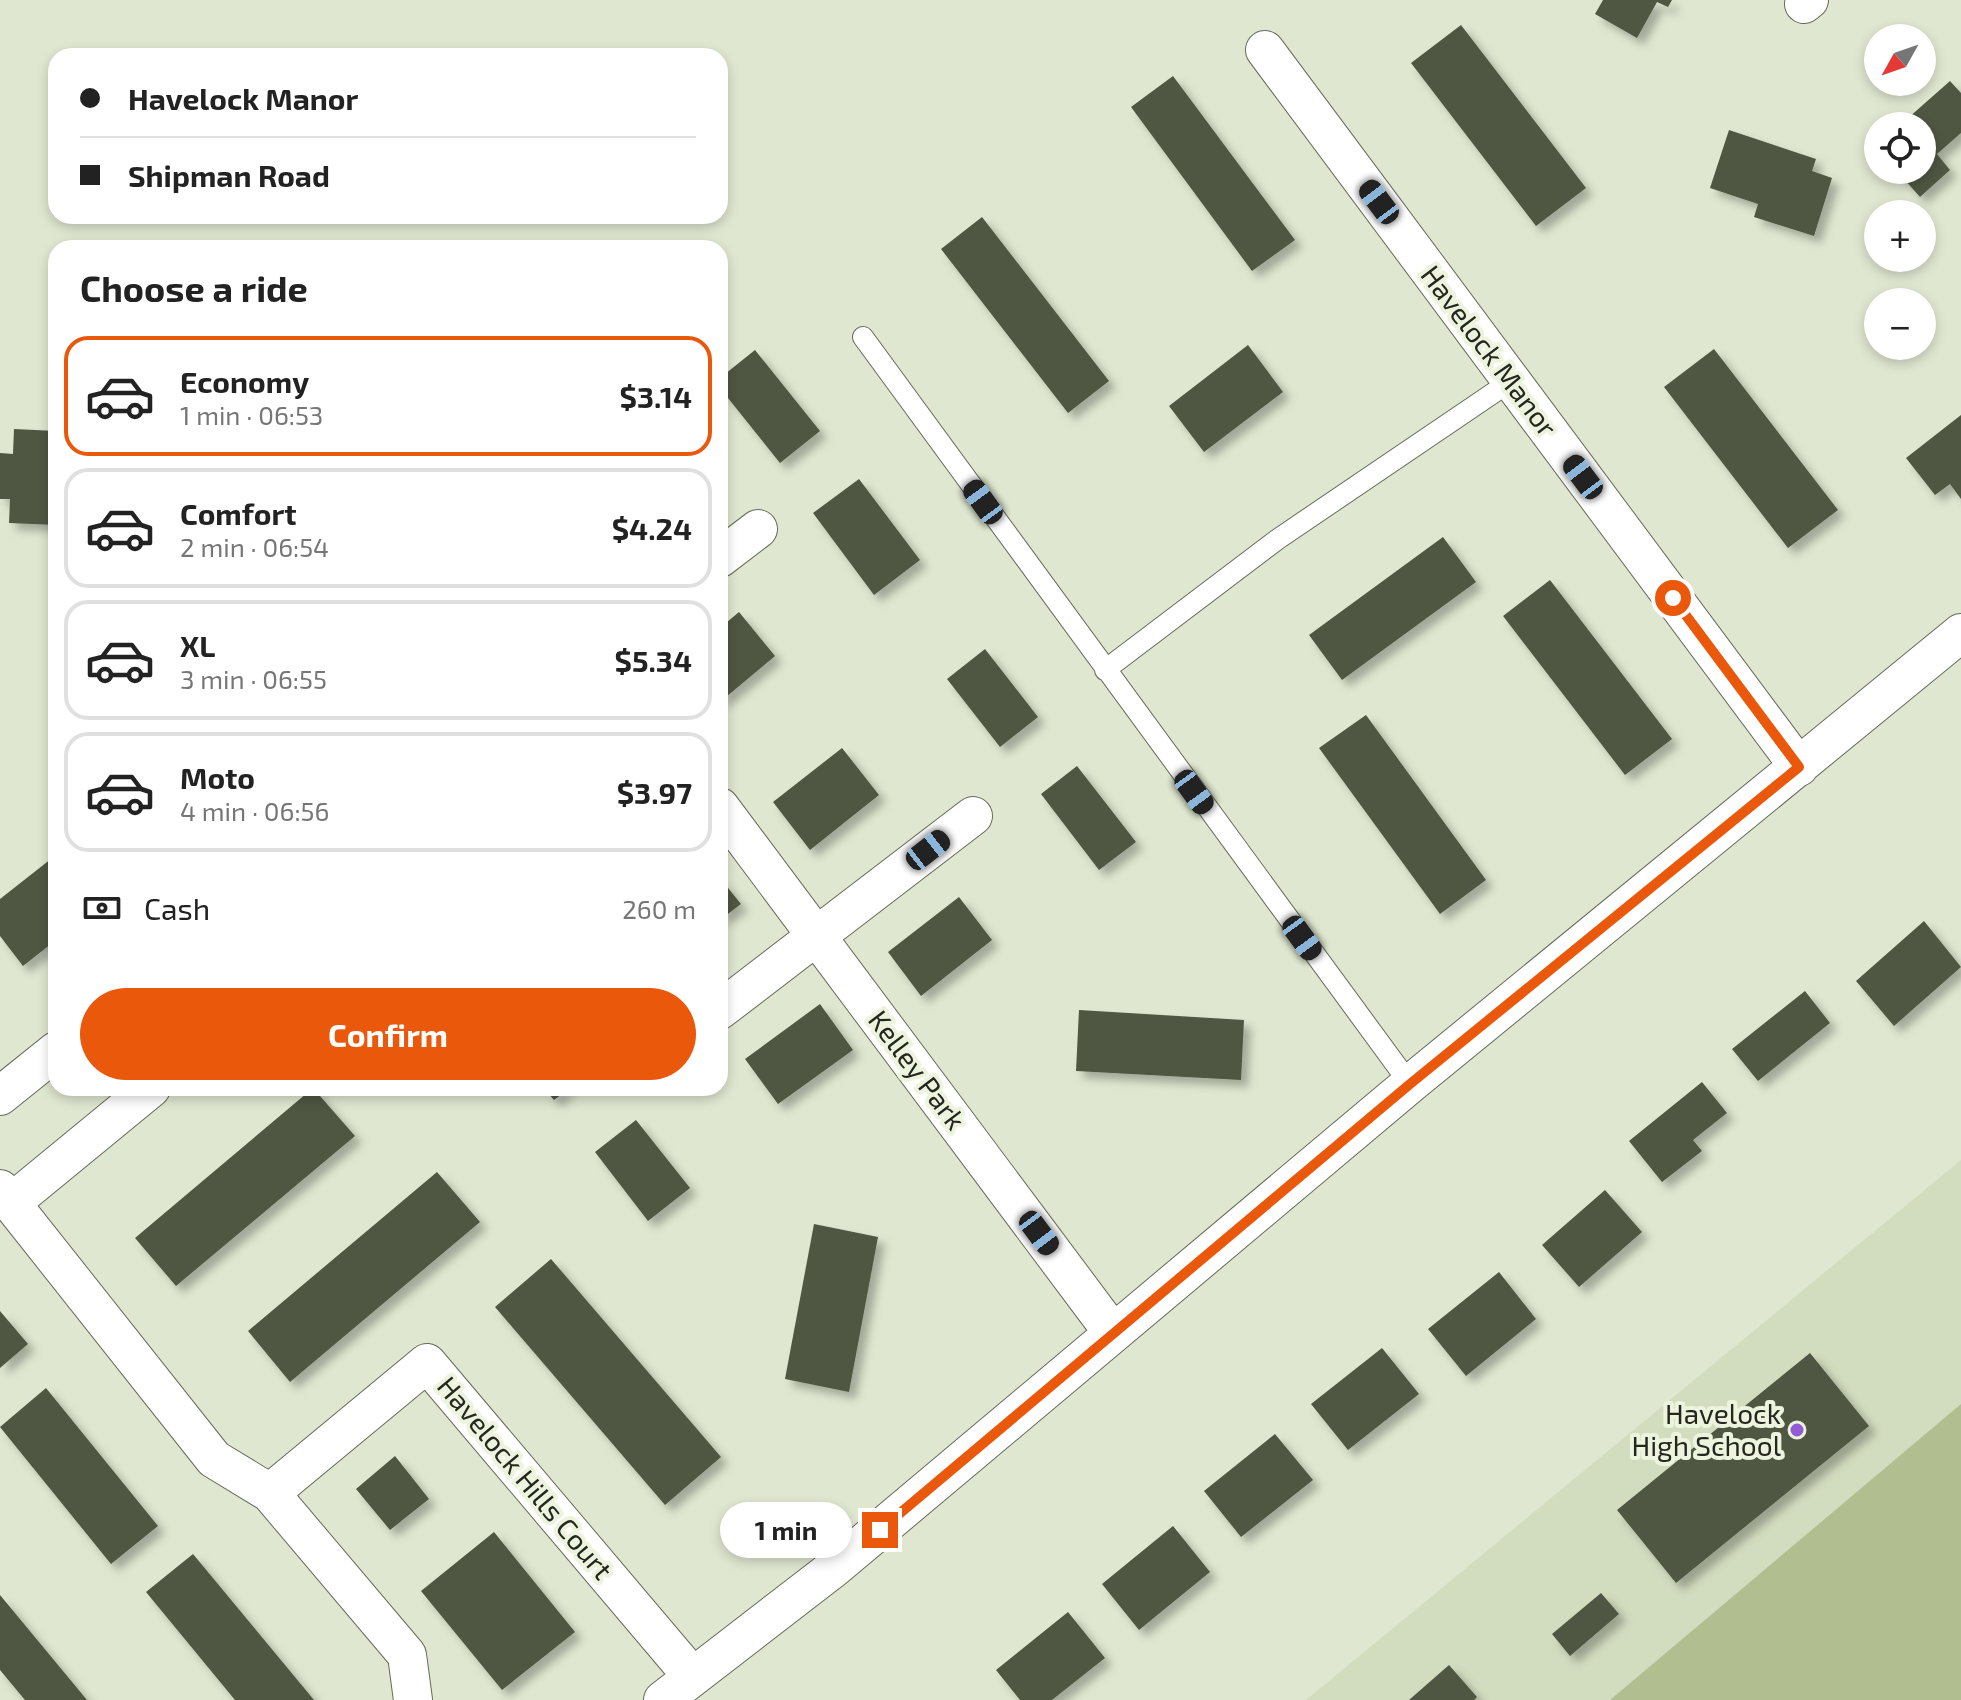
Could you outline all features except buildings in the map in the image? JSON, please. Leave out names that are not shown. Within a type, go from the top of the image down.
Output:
[{"type":"street","name":"Havelock Manor","points":[[1265,50],[1799,767]]},
{"type":"street","points":[[728,552],[758,529]]},
{"type":"street","points":[[663,1700],[834,1568],[1410,1084],[1961,633]]},
{"type":"street","points":[[728,1004],[973,816]]},
{"type":"street","name":"Kelley Park","points":[[728,818],[1113,1333]]},
{"type":"street","points":[[0,1096],[48,1057]]},
{"type":"street","points":[[140,1096],[6,1196],[214,1459],[270,1493],[407,1655],[413,1700]]},
{"type":"street","name":"Havelock Hills Court","points":[[270,1493],[427,1363],[692,1676]]},
{"type":"lane","points":[[863,337],[1410,1084]]},
{"type":"lane","points":[[1105,670],[1278,539],[1511,381]]},
{"type":"shaded area","name":"Havelock High School","points":[[1961,1160],[1961,1700],[1306,1700]]},
{"type":"shaded area","points":[[1961,1404],[1961,1700],[1610,1700]]},
{"type":"place","name":"Havelock High School","points":[[1797,1430]]},
{"type":"route","points":[[880,1530],[1410,1084],[1799,767],[1673,598]]}]
